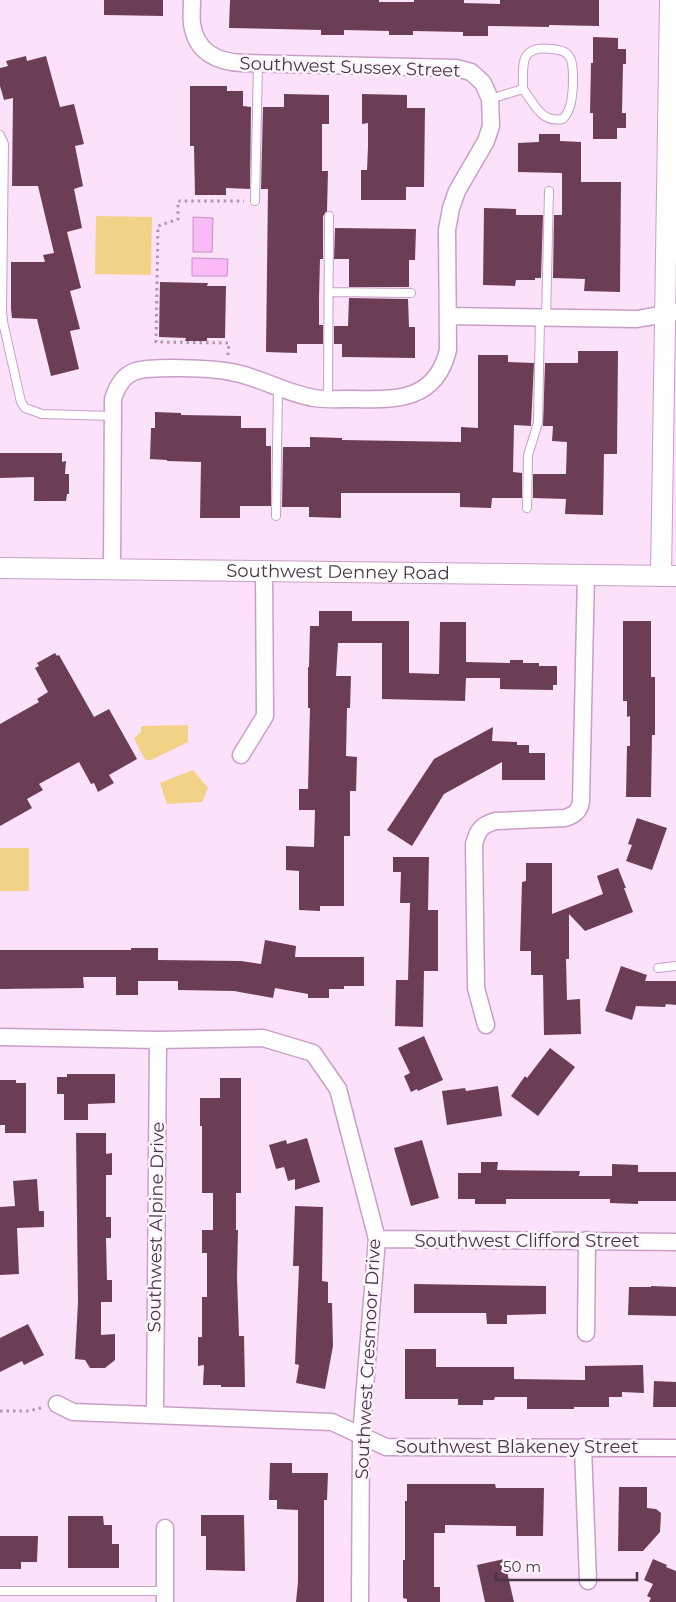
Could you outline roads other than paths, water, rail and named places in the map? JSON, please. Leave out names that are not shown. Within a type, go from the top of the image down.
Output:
[{"type":"street","name":"Southwest Sussex Street","points":[[112,570],[113,398],[117,385],[135,371],[148,369],[216,370],[233,372],[314,398],[390,400],[409,396],[425,388],[438,375],[445,363],[448,350],[448,230],[451,208],[456,191],[486,141],[491,126],[490,99],[483,83],[470,72],[456,68],[258,64],[227,62],[216,59],[203,48],[196,37],[192,24],[192,0]]},
{"type":"street","points":[[668,576],[672,108],[670,0]]},
{"type":"street","points":[[448,316],[636,319],[670,313]]},
{"type":"street","name":"Southwest Denney Road","points":[[0,568],[668,576]]},
{"type":"street","points":[[241,755],[265,716],[264,571]]},
{"type":"street","points":[[486,1025],[476,988],[474,844],[478,830],[485,824],[496,821],[565,818],[574,815],[580,809],[586,575]]},
{"type":"street","name":"Southwest Cresmoor Drive","points":[[0,1037],[158,1040],[263,1038],[313,1053],[338,1089],[377,1240],[361,1436],[360,1602]]},
{"type":"street","name":"Southwest Alpine Drive","points":[[154,1414],[158,1040]]},
{"type":"street","name":"Southwest Clifford Street","points":[[377,1240],[676,1242]]},
{"type":"street","points":[[586,1333],[587,1240]]},
{"type":"street","name":"Southwest Blakeney Street","points":[[57,1404],[73,1412],[332,1422],[386,1447],[676,1448]]},
{"type":"street","points":[[583,1447],[588,1581]]},
{"type":"street","points":[[165,1528],[165,1596]]},
{"type":"lane","points":[[542,48],[562,51],[569,56],[573,64],[572,100],[568,112],[563,119],[553,121],[544,117],[523,89],[523,63],[526,54],[542,48]]},
{"type":"lane","points":[[255,201],[258,64]]},
{"type":"lane","points":[[490,99],[523,89]]},
{"type":"lane","points":[[0,136],[4,144],[2,310],[21,402],[25,408],[42,414],[113,416]]},
{"type":"lane","points":[[528,508],[528,455],[538,423],[549,191]]},
{"type":"lane","points":[[328,398],[329,216]]},
{"type":"lane","points":[[328,292],[411,293]]},
{"type":"lane","points":[[276,516],[278,388]]},
{"type":"lane","points":[[658,968],[676,966]]},
{"type":"lane","points":[[0,1591],[165,1596]]}]
